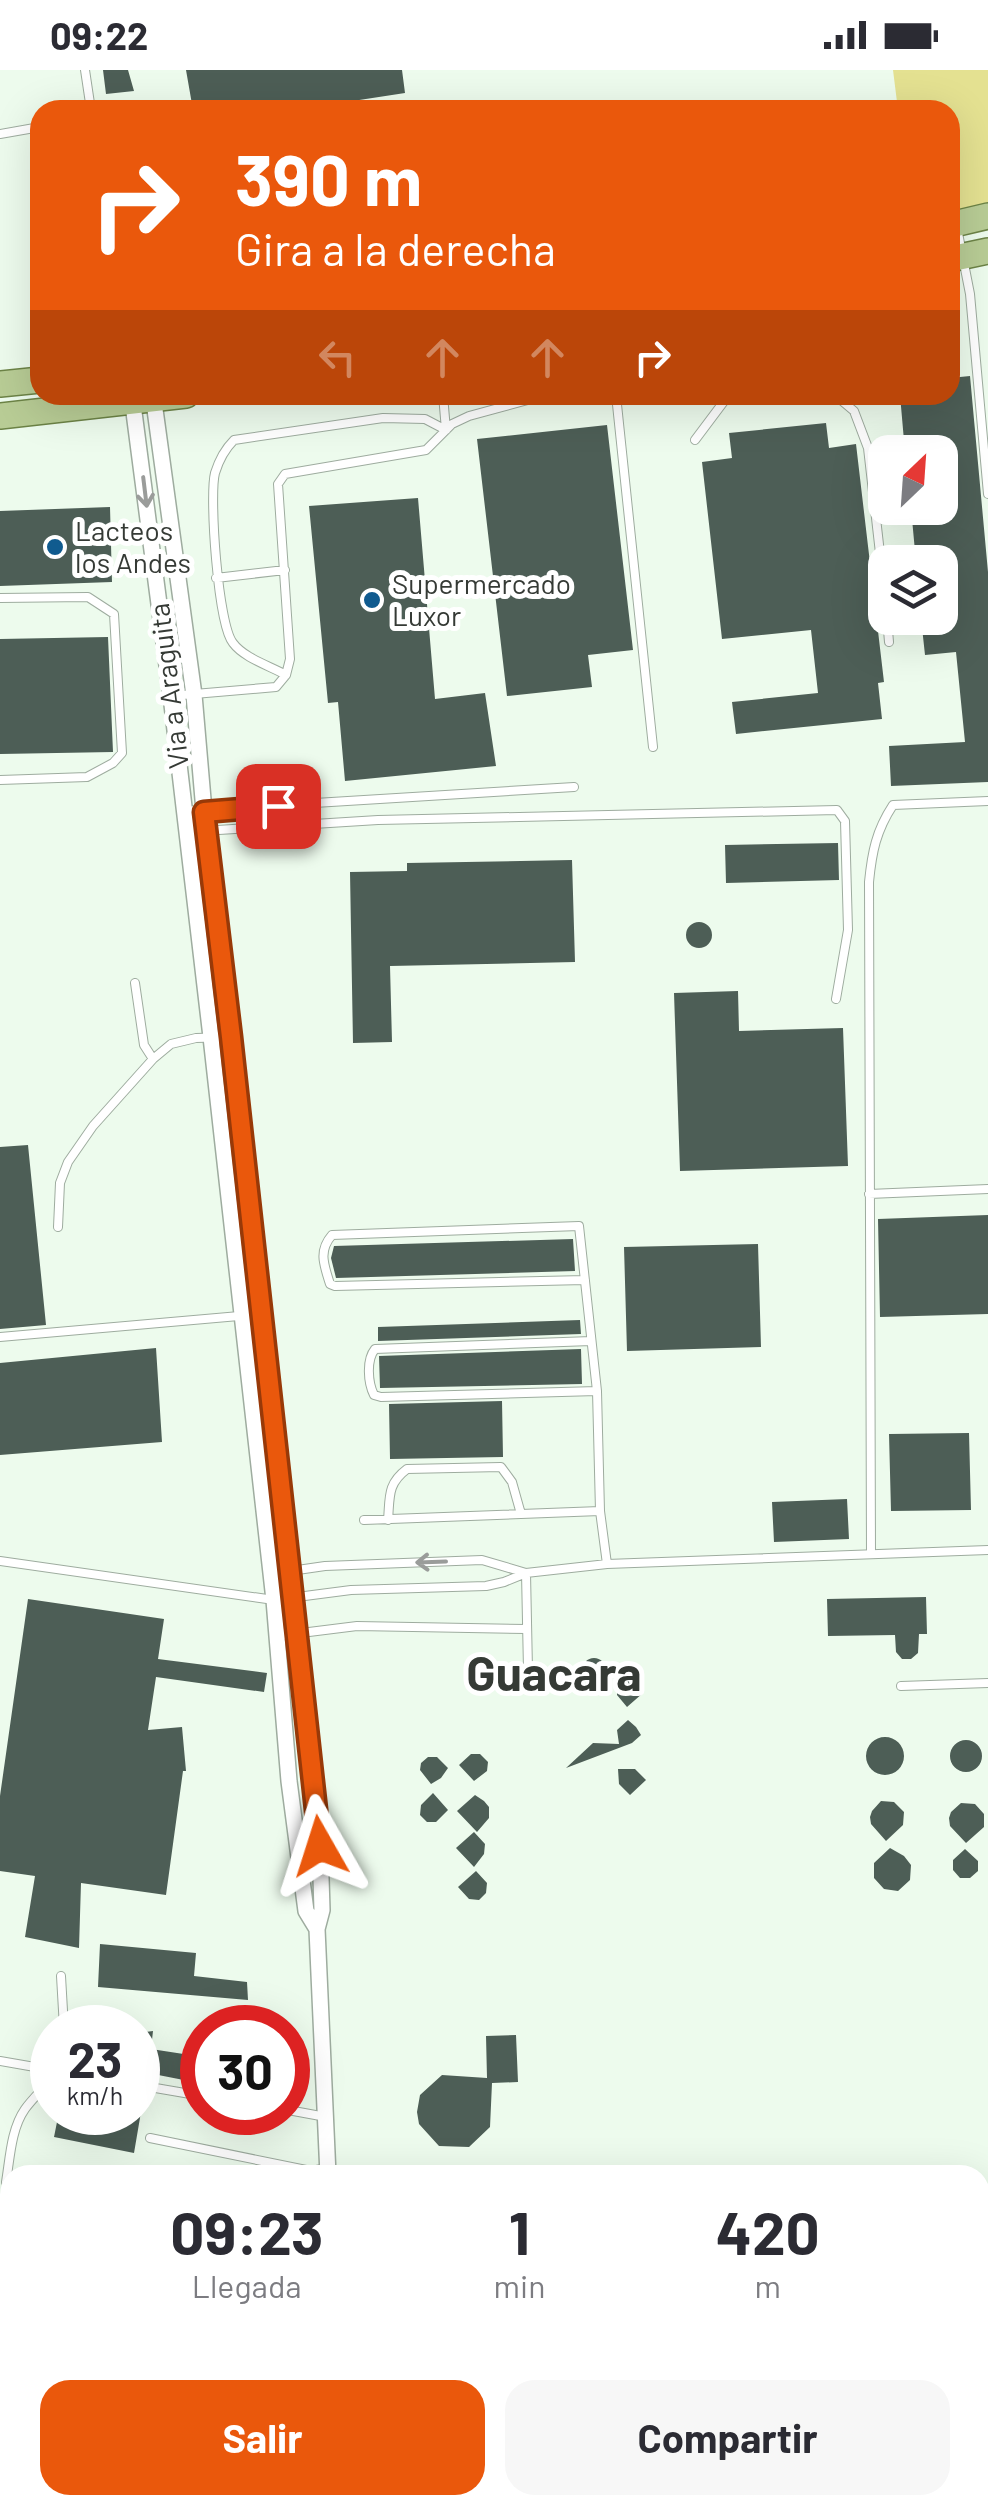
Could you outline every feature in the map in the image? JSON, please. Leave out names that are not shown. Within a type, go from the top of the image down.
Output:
[{"type":"main road","points":[[960,222],[988,216]]},
{"type":"main road","points":[[960,257],[988,251]]},
{"type":"main road","points":[[0,384],[30,381]]},
{"type":"main road","points":[[0,416],[87,405]]},
{"type":"street","name":"Via a Araguita","points":[[144,405],[194,696],[320,1846],[322,1910],[317,1929],[328,2165]]},
{"type":"street","name":"Via a Araguita","points":[[144,405],[171,696],[274,1600],[289,1781],[306,1911],[317,1929]]},
{"type":"lane","points":[[85,70],[89,100]]},
{"type":"lane","points":[[0,134],[30,129]]},
{"type":"lane","points":[[960,268],[970,294],[988,494]]},
{"type":"lane","points":[[973,332],[988,332]]},
{"type":"lane","points":[[444,405],[446,430]]},
{"type":"lane","points":[[171,696],[276,687],[286,675],[290,658],[278,484],[285,474],[426,450],[452,424],[510,405]]},
{"type":"lane","points":[[617,405],[654,747]]},
{"type":"lane","points":[[694,440],[721,405]]},
{"type":"lane","points":[[848,405],[854,410],[868,448],[879,545]]},
{"type":"lane","points":[[286,675],[242,651],[227,631],[216,578],[214,476],[224,450],[234,440],[383,418],[424,419],[446,430]]},
{"type":"lane","points":[[216,578],[285,570]]},
{"type":"lane","points":[[0,598],[88,597],[114,614],[122,753],[114,763],[87,778],[0,780]]},
{"type":"lane","points":[[888,635],[889,642]]},
{"type":"lane","points":[[184,811],[574,787]]},
{"type":"lane","points":[[871,1554],[869,882],[873,848],[893,805],[988,800]]},
{"type":"lane","points":[[186,832],[378,820],[837,810],[845,821],[848,930],[836,999]]},
{"type":"lane","points":[[135,982],[144,1045],[153,1058]]},
{"type":"lane","points":[[58,1226],[60,1183],[68,1162],[93,1126],[153,1058],[171,1044],[231,1037]]},
{"type":"lane","points":[[869,1194],[988,1189]]},
{"type":"lane","points":[[585,1280],[334,1286],[322,1260],[324,1244],[332,1234],[579,1226],[598,1391],[600,1512],[607,1564]]},
{"type":"lane","points":[[0,1338],[261,1314]]},
{"type":"lane","points":[[592,1342],[375,1349],[369,1364],[371,1390],[381,1396],[598,1391]]},
{"type":"lane","points":[[388,1520],[394,1478],[407,1469],[501,1467],[512,1482],[520,1514]]},
{"type":"lane","points":[[364,1520],[600,1512]]},
{"type":"lane","points":[[0,1560],[274,1600],[351,1590],[486,1586],[526,1573],[607,1564],[988,1550]]},
{"type":"lane","points":[[270,1574],[325,1566],[482,1560],[526,1573]]},
{"type":"lane","points":[[526,1573],[528,1670]]},
{"type":"lane","points":[[276,1636],[357,1626],[526,1629]]},
{"type":"lane","points":[[900,1686],[988,1683]]},
{"type":"lane","points":[[62,1976],[63,2005]]},
{"type":"lane","points":[[0,2061],[30,2066]]},
{"type":"lane","points":[[9,2165],[18,2122],[30,2104]]},
{"type":"lane","points":[[310,2113],[326,2116]]},
{"type":"lane","points":[[150,2138],[282,2165]]},
{"type":"shaded area","points":[[893,70],[988,70],[988,208],[960,214],[960,100],[897,100]]},
{"type":"building","points":[[103,70],[128,70],[134,91],[106,94]]},
{"type":"building","points":[[186,70],[402,70],[405,93],[359,100],[191,100]]},
{"type":"building","points":[[970,376],[988,572],[988,782],[891,786],[889,746],[965,742],[956,652],[925,655],[923,635],[958,635],[958,545],[914,545],[913,525],[958,525],[958,435],[904,435],[901,405],[960,405],[960,377]]},
{"type":"building","points":[[826,423],[829,448],[856,444],[868,546],[868,635],[878,635],[884,682],[878,683],[882,719],[736,734],[732,702],[818,693],[811,630],[722,639],[702,462],[732,458],[729,433]]},
{"type":"building","points":[[607,425],[633,650],[588,655],[592,687],[507,696],[477,439]]},
{"type":"building","name":"Supermercado Luxor","points":[[418,498],[435,699],[485,693],[496,766],[345,781],[338,702],[328,703],[309,506]]},
{"type":"building","name":"Lacteos los Andes","points":[[110,507],[112,582],[0,586],[0,511]]},
{"type":"building","points":[[108,637],[113,752],[0,754],[0,639]]},
{"type":"building","points":[[838,843],[839,880],[726,883],[725,845]]},
{"type":"building","points":[[572,860],[575,962],[390,966],[392,1042],[353,1043],[350,872],[407,871],[407,863]]},
{"type":"building","points":[[699,922],[708,926],[712,935],[708,944],[699,948],[690,944],[686,935],[690,926]]},
{"type":"building","points":[[738,991],[739,1031],[843,1028],[848,1166],[680,1171],[674,993]]},
{"type":"building","points":[[28,1145],[46,1325],[0,1329],[0,1147]]},
{"type":"building","points":[[988,1215],[988,1314],[880,1317],[878,1219]]},
{"type":"building","points":[[573,1239],[575,1271],[336,1278],[331,1258],[334,1246]]},
{"type":"building","points":[[758,1244],[761,1347],[627,1351],[624,1247]]},
{"type":"building","points":[[580,1320],[581,1334],[378,1341],[378,1327]]},
{"type":"building","points":[[156,1348],[162,1442],[0,1455],[0,1363]]},
{"type":"building","points":[[581,1349],[582,1384],[380,1388],[379,1356]]},
{"type":"building","points":[[502,1401],[503,1457],[390,1459],[389,1404]]},
{"type":"building","points":[[969,1433],[971,1510],[891,1511],[889,1434]]},
{"type":"building","points":[[847,1499],[849,1539],[774,1542],[772,1502]]},
{"type":"building","points":[[926,1597],[927,1634],[919,1634],[918,1653],[911,1659],[902,1659],[896,1652],[895,1635],[828,1636],[827,1599]]},
{"type":"building","points":[[28,1599],[164,1619],[158,1659],[267,1673],[264,1692],[156,1677],[148,1730],[182,1727],[186,1771],[166,1895],[81,1883],[79,1948],[25,1937],[35,1876],[0,1871],[0,1796]]},
{"type":"building","points":[[594,1658],[606,1670],[594,1682],[582,1670]]},
{"type":"building","points":[[617,1680],[633,1680],[643,1693],[627,1707],[617,1695]]},
{"type":"building","points":[[628,1720],[641,1735],[632,1743],[566,1768],[593,1743],[619,1744],[617,1730]]},
{"type":"building","points":[[885,1737],[899,1742],[904,1756],[899,1770],[885,1775],[871,1770],[866,1756],[871,1742]]},
{"type":"building","points":[[966,1740],[977,1745],[982,1756],[977,1767],[966,1772],[955,1767],[950,1756],[955,1745]]},
{"type":"building","points":[[471,1754],[480,1754],[488,1762],[487,1771],[474,1781],[459,1765]]},
{"type":"building","points":[[428,1757],[437,1757],[448,1768],[431,1784],[420,1770]]},
{"type":"building","points":[[618,1769],[635,1769],[646,1780],[630,1795],[619,1784]]},
{"type":"building","points":[[433,1793],[448,1810],[436,1822],[427,1822],[420,1815],[421,1805]]},
{"type":"building","points":[[475,1795],[489,1807],[489,1818],[477,1832],[457,1811]]},
{"type":"building","points":[[881,1801],[894,1802],[904,1812],[903,1825],[886,1841],[871,1824],[870,1817]]},
{"type":"building","points":[[961,1803],[975,1804],[984,1814],[984,1827],[966,1843],[950,1826],[949,1818]]},
{"type":"building","points":[[474,1832],[485,1844],[484,1854],[474,1867],[456,1848]]},
{"type":"building","points":[[890,1848],[911,1865],[910,1880],[898,1891],[884,1889],[874,1878],[874,1863]]},
{"type":"building","points":[[965,1849],[978,1861],[978,1871],[970,1878],[960,1878],[953,1870],[953,1860]]},
{"type":"building","points":[[476,1871],[487,1883],[486,1893],[479,1900],[469,1899],[458,1887]]},
{"type":"building","points":[[100,1944],[196,1953],[194,1976],[247,1982],[248,2000],[98,1987]]},
{"type":"building","points":[[516,2035],[518,2082],[492,2083],[490,2127],[469,2147],[439,2146],[419,2124],[420,2095],[442,2075],[487,2078],[486,2036]]},
{"type":"building","points":[[160,2050],[180,2053],[180,2079],[160,2075]]},
{"type":"building","points":[[54,2135],[137,2135],[134,2153]]},
{"type":"place","name":"Lacteos los Andes","points":[[55,547]]},
{"type":"place","name":"Supermercado Luxor","points":[[372,600]]},
{"type":"district","name":"Guacara","points":[[554,1674]]},
{"type":"route","points":[[278,806],[204,812],[320,1846]]}]
